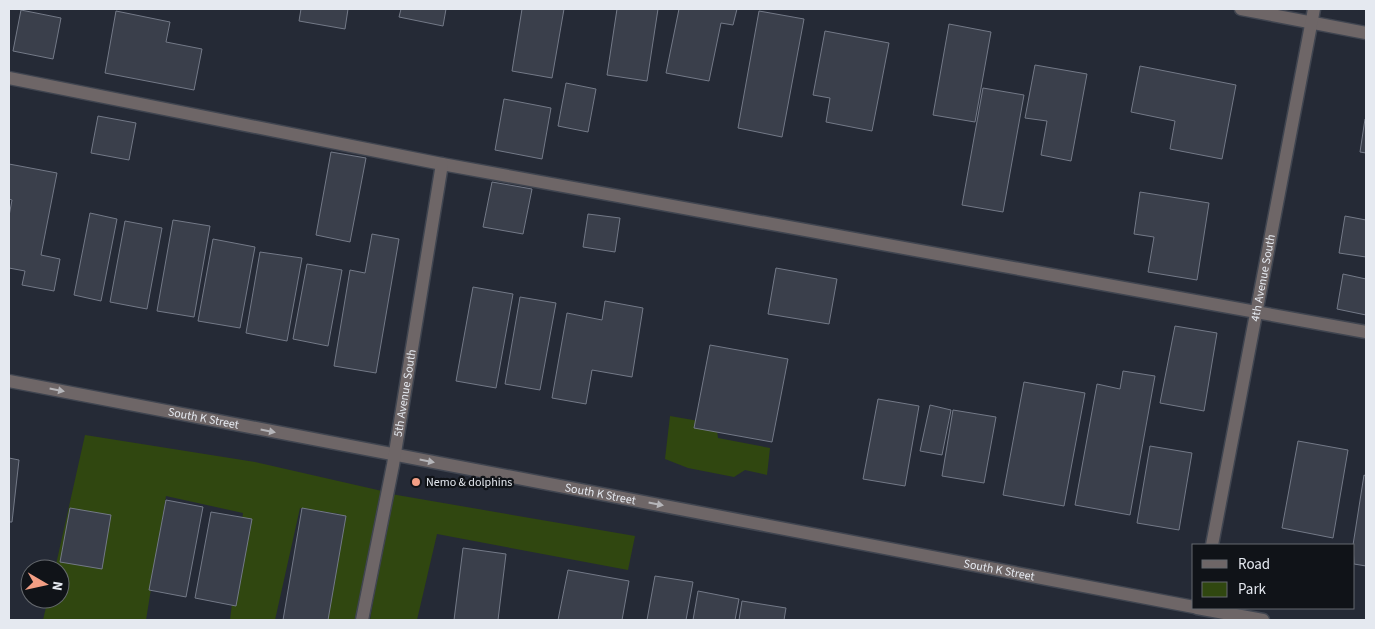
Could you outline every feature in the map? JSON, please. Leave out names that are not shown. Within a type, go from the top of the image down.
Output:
[{"type":"street","points":[[1240,9],[1366,33]]},
{"type":"street","name":"4th Avenue South","points":[[1212,544],[1314,9]]},
{"type":"street","points":[[9,78],[442,164],[1366,332]]},
{"type":"street","name":"5th Avenue South","points":[[362,620],[394,455],[442,164]]},
{"type":"street","name":"South K Street","points":[[9,381],[1192,607]]},
{"type":"street","name":"South K Street","points":[[1203,609],[1263,620]]},
{"type":"green space","points":[[670,416],[716,424],[718,438],[770,448],[767,475],[745,470],[734,477],[688,468],[665,459]]},
{"type":"green space","points":[[85,435],[255,462],[382,491],[358,620],[320,620],[340,514],[300,508],[275,620],[230,620],[243,513],[166,496],[146,620],[43,620],[46,609],[70,609],[70,559],[57,559]]},
{"type":"green space","points":[[391,494],[635,536],[628,570],[437,534],[417,620],[370,620]]},
{"type":"building","points":[[301,9],[348,9],[345,29],[299,21]]},
{"type":"building","points":[[401,9],[446,9],[443,26],[399,17]]},
{"type":"building","points":[[522,9],[564,9],[552,78],[512,71]]},
{"type":"building","points":[[617,9],[658,9],[647,81],[607,75]]},
{"type":"building","points":[[679,9],[737,9],[733,25],[721,23],[709,81],[666,73]]},
{"type":"building","points":[[21,10],[61,18],[53,59],[13,51]]},
{"type":"building","points":[[116,11],[170,22],[166,42],[202,49],[194,90],[105,73]]},
{"type":"building","points":[[759,11],[804,19],[782,137],[738,128]]},
{"type":"building","points":[[949,24],[991,32],[975,122],[933,115]]},
{"type":"building","points":[[825,31],[889,43],[872,131],[826,122],[830,98],[813,95]]},
{"type":"building","points":[[1035,65],[1087,74],[1071,161],[1041,155],[1047,121],[1025,118]]},
{"type":"building","points":[[1140,66],[1236,85],[1222,159],[1170,149],[1175,121],[1131,112]]},
{"type":"building","points":[[566,83],[596,89],[588,132],[558,126]]},
{"type":"building","points":[[983,88],[1024,95],[1003,212],[962,205]]},
{"type":"building","points":[[504,99],[551,108],[542,159],[495,150]]},
{"type":"building","points":[[98,116],[136,123],[129,160],[91,153]]},
{"type":"building","points":[[1366,119],[1366,153],[1360,152]]},
{"type":"building","points":[[331,152],[366,158],[350,242],[316,235]]},
{"type":"building","points":[[9,164],[57,173],[41,255],[60,259],[54,291],[22,285],[25,271],[9,268],[9,216],[12,200],[9,199]]},
{"type":"building","points":[[492,182],[532,189],[523,234],[483,227]]},
{"type":"building","points":[[1140,192],[1209,203],[1197,280],[1148,272],[1154,237],[1134,234]]},
{"type":"building","points":[[90,213],[117,219],[101,301],[74,295]]},
{"type":"building","points":[[588,214],[620,218],[615,252],[583,247]]},
{"type":"building","points":[[1345,216],[1366,220],[1366,257],[1339,253]]},
{"type":"building","points":[[173,220],[210,226],[194,317],[157,311]]},
{"type":"building","points":[[125,221],[162,228],[147,309],[110,302]]},
{"type":"building","points":[[372,234],[399,239],[376,373],[334,366],[350,270],[365,273]]},
{"type":"building","points":[[213,239],[255,247],[240,328],[198,321]]},
{"type":"building","points":[[260,252],[302,258],[287,341],[246,333]]},
{"type":"building","points":[[307,264],[342,270],[328,346],[293,339]]},
{"type":"building","points":[[776,268],[837,279],[829,324],[768,314]]},
{"type":"building","points":[[1343,274],[1366,279],[1366,315],[1337,309]]},
{"type":"building","points":[[473,287],[513,294],[496,388],[456,381]]},
{"type":"building","points":[[520,297],[556,303],[540,390],[505,384]]},
{"type":"building","points":[[605,301],[643,308],[632,377],[592,370],[586,404],[552,398],[567,313],[602,320]]},
{"type":"building","points":[[1175,326],[1217,333],[1204,411],[1160,403]]},
{"type":"building","points":[[710,345],[788,359],[772,442],[694,428]]},
{"type":"building","points":[[1123,371],[1155,376],[1130,515],[1075,505],[1097,384],[1120,389]]},
{"type":"building","points":[[1024,382],[1085,393],[1064,506],[1003,495]]},
{"type":"building","points":[[878,399],[919,406],[905,486],[863,479]]},
{"type":"building","points":[[930,405],[951,410],[942,455],[920,451]]},
{"type":"building","points":[[953,410],[996,417],[984,483],[942,476]]},
{"type":"building","points":[[1298,441],[1348,450],[1333,538],[1282,528]]},
{"type":"building","points":[[1150,446],[1192,453],[1179,530],[1137,523]]},
{"type":"building","points":[[9,458],[19,460],[12,522],[9,522]]},
{"type":"building","points":[[1364,475],[1366,476],[1366,566],[1355,564],[1355,544],[1353,544]]},
{"type":"building","points":[[166,500],[203,507],[186,597],[149,590]]},
{"type":"building","points":[[70,508],[111,515],[102,569],[70,564],[70,559],[61,559]]},
{"type":"building","points":[[302,508],[346,516],[328,620],[283,620]]},
{"type":"building","points":[[211,512],[252,519],[236,606],[195,598]]},
{"type":"building","points":[[463,548],[506,554],[498,620],[454,620]]},
{"type":"building","points":[[568,570],[629,581],[622,620],[558,620]]},
{"type":"building","points":[[655,576],[693,582],[686,620],[647,620]]},
{"type":"building","points":[[698,591],[739,599],[735,620],[693,620]]},
{"type":"building","points":[[742,601],[786,608],[784,620],[739,620]]},
{"type":"place","name":"Nemo & dolphins","points":[[416,482]]}]
